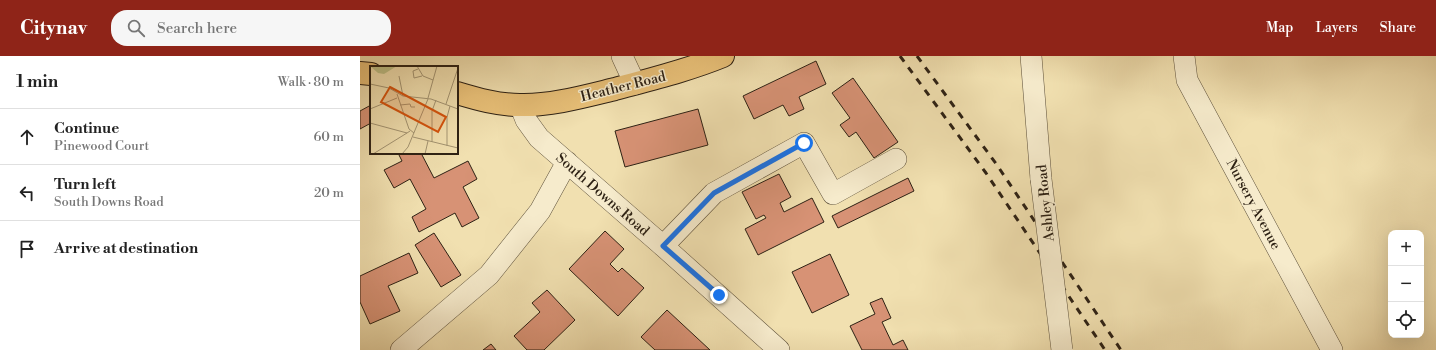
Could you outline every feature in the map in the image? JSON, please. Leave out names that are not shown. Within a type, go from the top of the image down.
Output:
[{"type":"main road","name":"Heather Road","points":[[520,105],[557,102],[635,84],[705,63],[723,56]]},
{"type":"main road","points":[[360,73],[370,74]]},
{"type":"main road","points":[[458,93],[483,101],[520,105]]},
{"type":"street","points":[[622,56],[635,84]]},
{"type":"street","name":"Ashley Road","points":[[1031,56],[1041,179],[1062,350]]},
{"type":"street","name":"Nursery Avenue","points":[[1184,56],[1187,80],[1332,350]]},
{"type":"street","name":"South Downs Road","points":[[520,105],[526,120],[539,138],[779,350]]},
{"type":"street","points":[[663,246],[714,193],[804,143],[833,194],[896,160]]},
{"type":"street","points":[[401,350],[489,275],[540,211],[567,162]]},
{"type":"building","points":[[816,61],[826,84],[799,97],[804,109],[789,116],[783,105],[754,119],[743,96]]},
{"type":"building","points":[[853,78],[898,142],[874,158],[856,132],[849,137],[840,125],[850,118],[832,93]]},
{"type":"building","points":[[370,106],[370,124],[360,129],[360,111]]},
{"type":"building","points":[[698,109],[708,145],[625,167],[615,131]]},
{"type":"building","points":[[398,154],[422,154],[434,178],[468,161],[477,179],[463,187],[479,218],[462,227],[455,213],[419,232],[412,217],[426,209],[410,179],[394,188],[384,170],[402,161]]},
{"type":"building","points":[[779,174],[791,197],[780,203],[784,212],[812,198],[824,222],[758,255],[745,229],[766,218],[764,215],[756,219],[742,192]]},
{"type":"building","points":[[908,178],[914,191],[838,228],[832,216]]},
{"type":"building","points":[[605,231],[624,249],[610,264],[618,272],[622,268],[644,288],[618,316],[569,269]]},
{"type":"building","points":[[434,233],[461,275],[441,287],[415,245]]},
{"type":"building","points":[[409,253],[418,273],[388,286],[400,311],[370,324],[360,302],[360,276]]},
{"type":"building","points":[[830,254],[849,295],[812,313],[792,272]]},
{"type":"building","points":[[547,290],[575,320],[544,350],[527,350],[514,336],[540,312],[532,303]]},
{"type":"building","points":[[882,298],[891,318],[882,322],[893,345],[903,340],[908,350],[862,350],[850,326],[875,314],[870,303]]},
{"type":"building","points":[[667,310],[710,350],[655,350],[641,337]]},
{"type":"building","points":[[491,344],[496,350],[483,350]]},
{"type":"railway","points":[[900,56],[986,173],[1105,350]]},
{"type":"railway","points":[[917,56],[997,165],[1121,350]]},
{"type":"route","points":[[719,295],[663,246],[714,193],[804,143]]}]
